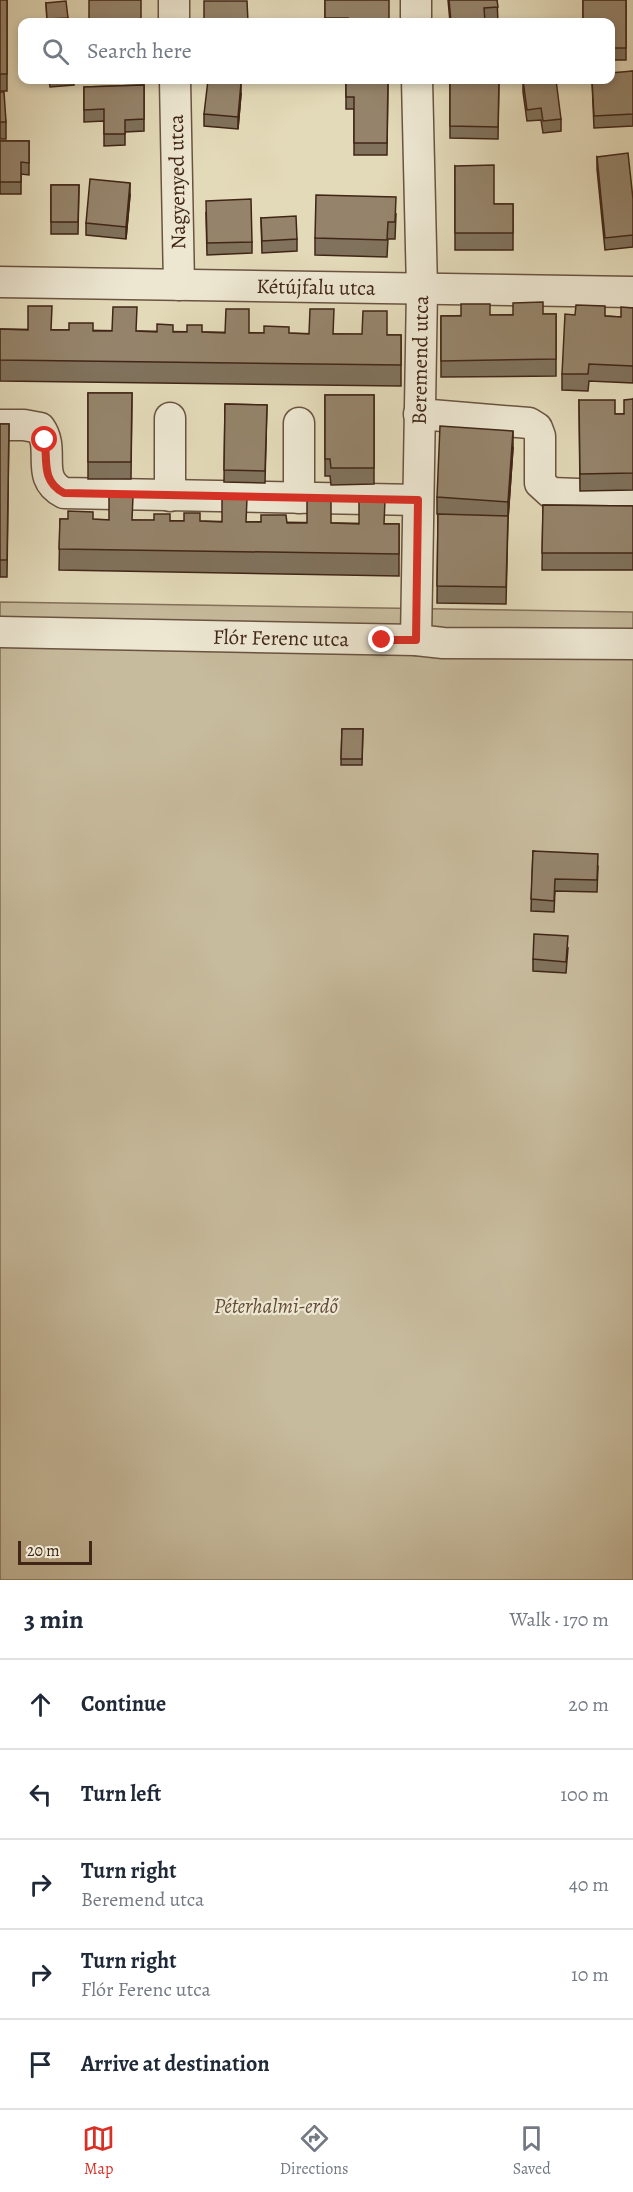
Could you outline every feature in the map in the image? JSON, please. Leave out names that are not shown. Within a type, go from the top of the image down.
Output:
[{"type":"street","points":[[174,0],[174,18]]},
{"type":"street","points":[[416,0],[416,18]]},
{"type":"street","name":"Nagyenyed utca","points":[[175,84],[179,285]]},
{"type":"street","name":"Beremend utca","points":[[416,640],[422,289],[417,84]]},
{"type":"street","name":"Kétújfalu utca","points":[[0,282],[633,292]]},
{"type":"street","points":[[419,414],[529,423],[537,428],[540,436],[540,483],[551,493],[633,496]]},
{"type":"street","points":[[170,418],[170,496]]},
{"type":"street","points":[[299,423],[299,498]]},
{"type":"street","points":[[0,425],[40,428],[45,440],[47,475],[54,488],[64,493],[418,500]]},
{"type":"street","name":"Flór Ferenc utca","points":[[0,632],[416,640],[443,643],[633,644]]},
{"type":"green space","name":"Péterhalmi-erdő","points":[[0,602],[633,612],[633,1580],[0,1580]]},
{"type":"building","points":[[0,0],[7,0],[7,74],[0,74]]},
{"type":"building","points":[[89,0],[141,0],[141,18],[89,18]]},
{"type":"building","points":[[325,0],[389,0],[389,18],[325,18]]},
{"type":"building","points":[[449,0],[497,0],[498,7],[484,8],[485,18],[451,18]]},
{"type":"building","points":[[583,0],[626,0],[626,48],[615,48],[615,18],[583,18]]},
{"type":"building","points":[[66,1],[68,18],[47,18],[46,3]]},
{"type":"building","points":[[204,1],[247,1],[248,18],[204,18]]},
{"type":"building","points":[[633,71],[633,114],[594,116],[592,84],[615,84],[615,73]]},
{"type":"building","points":[[208,84],[241,84],[238,117],[204,114]]},
{"type":"building","points":[[346,84],[388,84],[387,143],[354,143],[354,97],[346,97]]},
{"type":"building","points":[[450,84],[499,84],[498,127],[450,126]]},
{"type":"building","points":[[524,84],[557,84],[561,119],[543,121],[541,108],[527,110]]},
{"type":"building","points":[[144,85],[144,119],[125,120],[125,134],[104,134],[104,109],[84,110],[84,87]]},
{"type":"building","points":[[0,92],[4,92],[6,122],[0,122]]},
{"type":"building","points":[[0,141],[29,141],[29,163],[21,162],[21,182],[0,182]]},
{"type":"building","points":[[628,153],[633,199],[633,235],[605,238],[597,157]]},
{"type":"building","points":[[494,165],[494,204],[513,204],[513,233],[455,233],[455,166]]},
{"type":"building","points":[[90,179],[130,183],[126,227],[86,223]]},
{"type":"building","points":[[51,185],[79,185],[78,222],[51,222]]},
{"type":"building","points":[[316,195],[396,197],[395,222],[388,222],[387,240],[315,238]]},
{"type":"building","points":[[251,199],[252,242],[207,243],[206,201]]},
{"type":"building","points":[[296,216],[297,239],[262,241],[261,218]]},
{"type":"building","points":[[543,302],[543,314],[556,314],[556,359],[441,361],[441,316],[461,316],[461,304],[490,304],[490,315],[513,315],[513,303]]},
{"type":"building","points":[[576,305],[605,306],[605,316],[621,317],[621,307],[633,308],[633,366],[589,364],[588,374],[562,374],[565,314],[575,315]]},
{"type":"building","points":[[28,306],[52,306],[51,330],[69,330],[69,323],[93,323],[93,331],[112,331],[113,307],[137,307],[136,331],[157,332],[157,324],[173,325],[173,332],[187,332],[187,325],[202,325],[202,332],[225,333],[226,309],[249,309],[249,333],[264,333],[264,326],[289,327],[289,333],[309,334],[310,309],[334,309],[333,334],[362,334],[363,311],[387,311],[387,335],[401,335],[401,365],[0,360],[0,329],[28,330]]},
{"type":"building","points":[[88,393],[132,393],[131,462],[88,462]]},
{"type":"building","points":[[325,395],[374,395],[374,468],[331,468],[330,459],[325,459]]},
{"type":"building","points":[[633,399],[633,473],[580,474],[579,400],[615,400],[615,414],[624,414],[624,400]]},
{"type":"building","points":[[225,404],[267,405],[265,471],[224,470]]},
{"type":"building","points":[[0,424],[9,424],[7,560],[0,560]]},
{"type":"building","points":[[440,426],[513,431],[508,502],[437,497]]},
{"type":"building","points":[[109,496],[133,496],[132,520],[154,520],[154,514],[170,514],[170,521],[184,521],[184,513],[200,513],[200,521],[222,522],[222,497],[247,498],[246,522],[261,522],[261,515],[286,515],[287,523],[307,523],[307,498],[331,498],[331,523],[359,524],[359,500],[385,500],[384,524],[399,524],[399,554],[59,549],[60,519],[68,519],[68,511],[93,512],[93,519],[109,520]]},
{"type":"building","points":[[543,505],[633,506],[633,553],[542,553]]},
{"type":"building","points":[[438,514],[508,516],[506,587],[437,586]]},
{"type":"building","points":[[342,729],[363,729],[362,759],[341,759]]},
{"type":"building","points":[[533,851],[598,854],[597,880],[555,879],[554,901],[531,899]]},
{"type":"building","points":[[534,934],[568,936],[566,962],[533,959]]},
{"type":"route","points":[[45,440],[47,475],[54,488],[64,493],[418,500],[416,640],[382,640]]}]
